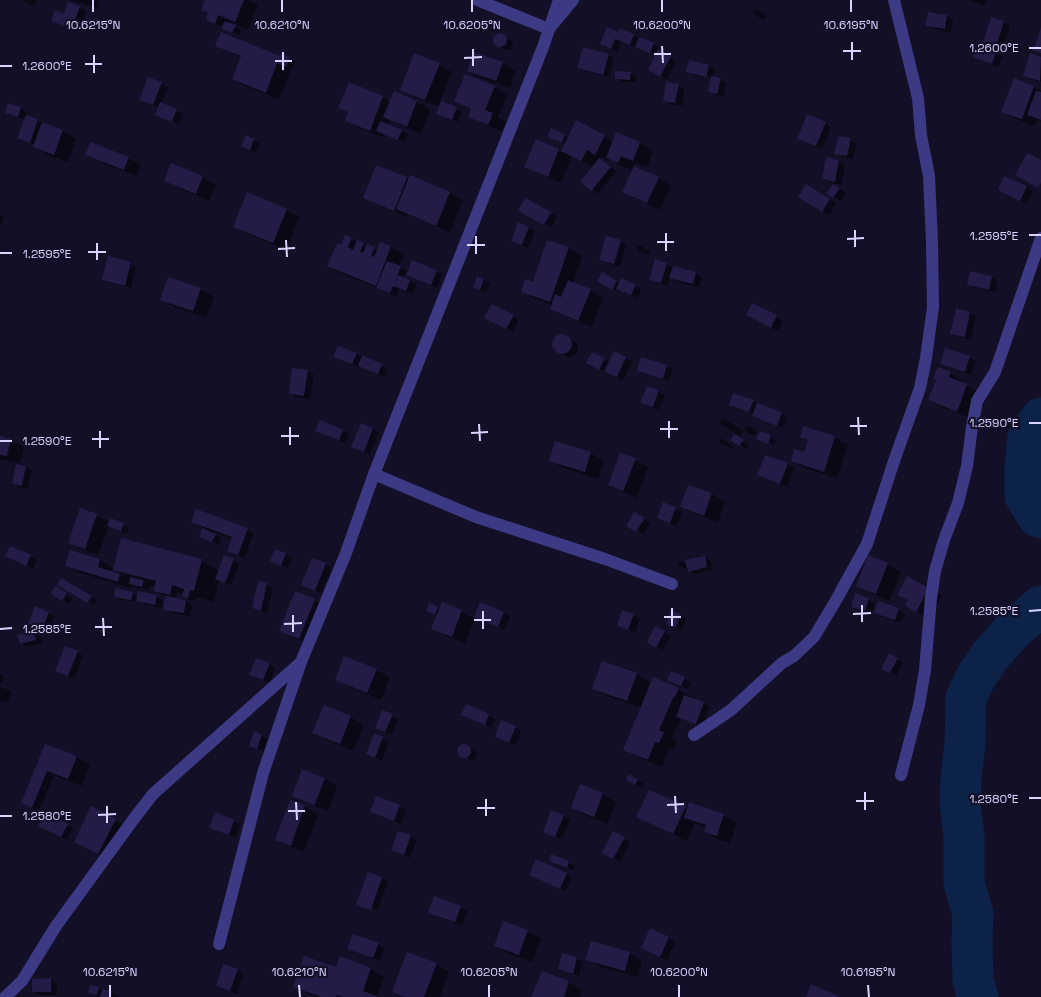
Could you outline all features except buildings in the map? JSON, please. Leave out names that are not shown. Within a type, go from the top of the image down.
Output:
[{"type":"street","points":[[477,0],[549,29]]},
{"type":"street","points":[[220,944],[263,773],[301,662],[346,553],[374,474],[543,47],[559,0]]},
{"type":"street","points":[[549,29],[573,0]]},
{"type":"street","points":[[694,735],[731,710],[782,663],[794,656],[814,637],[868,544],[894,461],[920,388],[933,307],[928,176],[921,134],[918,98],[894,0]]},
{"type":"street","points":[[902,775],[919,705],[925,670],[931,598],[936,571],[965,475],[977,401],[994,372],[1041,238]]},
{"type":"street","points":[[374,474],[476,518],[604,559],[672,584]]},
{"type":"street","points":[[5,997],[22,981],[56,926],[153,794],[301,662]]},
{"type":"waterway","points":[[1041,418],[1028,437],[1025,465],[1025,496],[1038,517],[1041,518]]},
{"type":"waterway","points":[[978,997],[973,980],[973,914],[964,883],[964,835],[960,805],[965,744],[966,698],[976,677],[990,656],[1012,631],[1041,606]]}]
